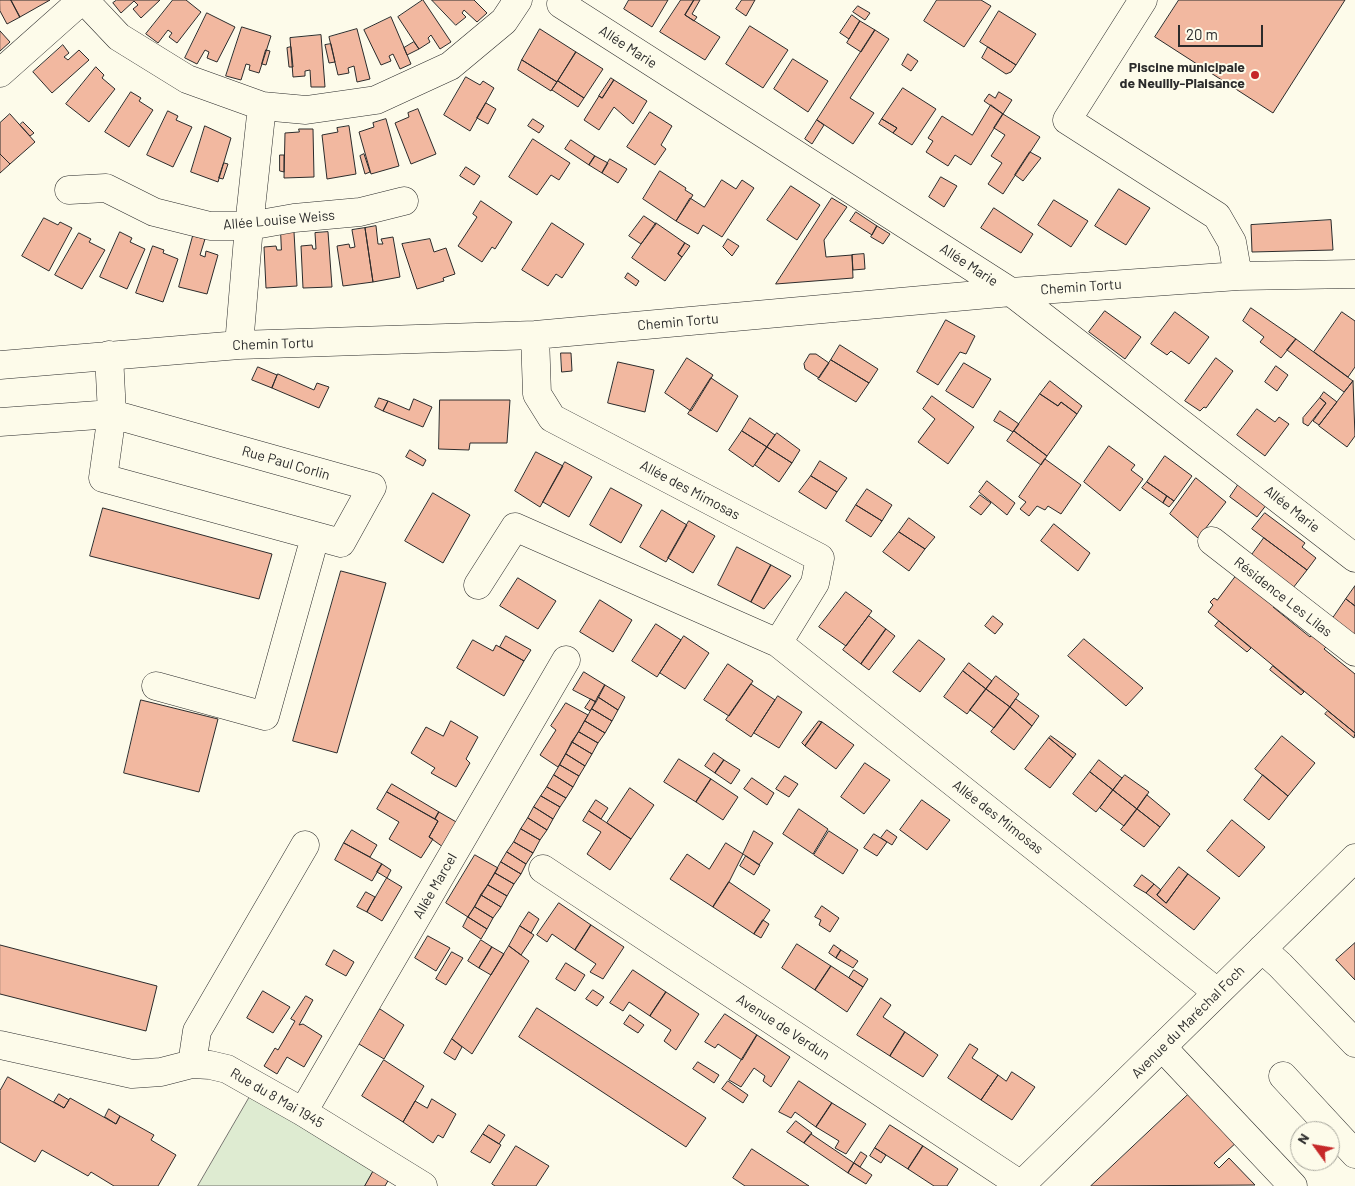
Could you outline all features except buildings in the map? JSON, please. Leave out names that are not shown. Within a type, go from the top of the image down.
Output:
[{"type":"street","points":[[0,73],[83,0],[119,37],[187,79],[262,106],[306,110],[376,100],[450,66],[504,21],[518,0]]},
{"type":"street","points":[[1143,0],[1067,120],[1217,216],[1232,242],[1238,276]]},
{"type":"street","name":"Allée Marie","points":[[561,4],[1011,292],[1355,558]]},
{"type":"street","points":[[239,346],[248,226],[262,106]]},
{"type":"street","name":"Allée Louise Weiss","points":[[68,190],[106,188],[154,212],[210,226],[248,226],[294,218],[360,212],[404,201]]},
{"type":"street","name":"Chemin Tortu","points":[[0,365],[239,346],[535,335],[1011,292],[1238,276],[1355,274]]},
{"type":"street","name":"Allée des Mimosas","points":[[535,335],[538,394],[552,418],[820,558],[815,584],[778,643]]},
{"type":"street","name":"Rue Paul Corlin","points":[[0,422],[112,414],[372,487],[341,543],[103,478],[112,414],[109,355]]},
{"type":"street","name":"Allée des Mimosas","points":[[478,585],[515,528],[778,643],[1218,992]]},
{"type":"street","points":[[156,686],[265,716],[315,537]]},
{"type":"street","name":"Résidence Les Lilas","points":[[1212,541],[1355,652]]},
{"type":"street","name":"Allée Marcel","points":[[303,1112],[566,660]]},
{"type":"street","points":[[192,1064],[197,1031],[305,844]]},
{"type":"street","name":"Avenue du Maréchal Foch","points":[[1021,1186],[1355,858]]},
{"type":"street","name":"Avenue de Verdun","points":[[543,869],[1021,1186]]},
{"type":"street","points":[[1262,949],[1280,965],[1355,1043]]},
{"type":"street","name":"Rue du 8 Mai 1945","points":[[0,1045],[132,1074],[161,1072],[192,1064],[210,1065],[226,1069],[303,1112],[423,1186]]},
{"type":"street","points":[[1162,1047],[1293,1186]]},
{"type":"street","points":[[1283,1076],[1355,1154]]},
{"type":"green space","points":[[252,1093],[374,1170],[365,1186],[198,1186]]},
{"type":"place","name":"Piscine municipale de Neuilly-Plaisance","points":[[1255,75]]}]
